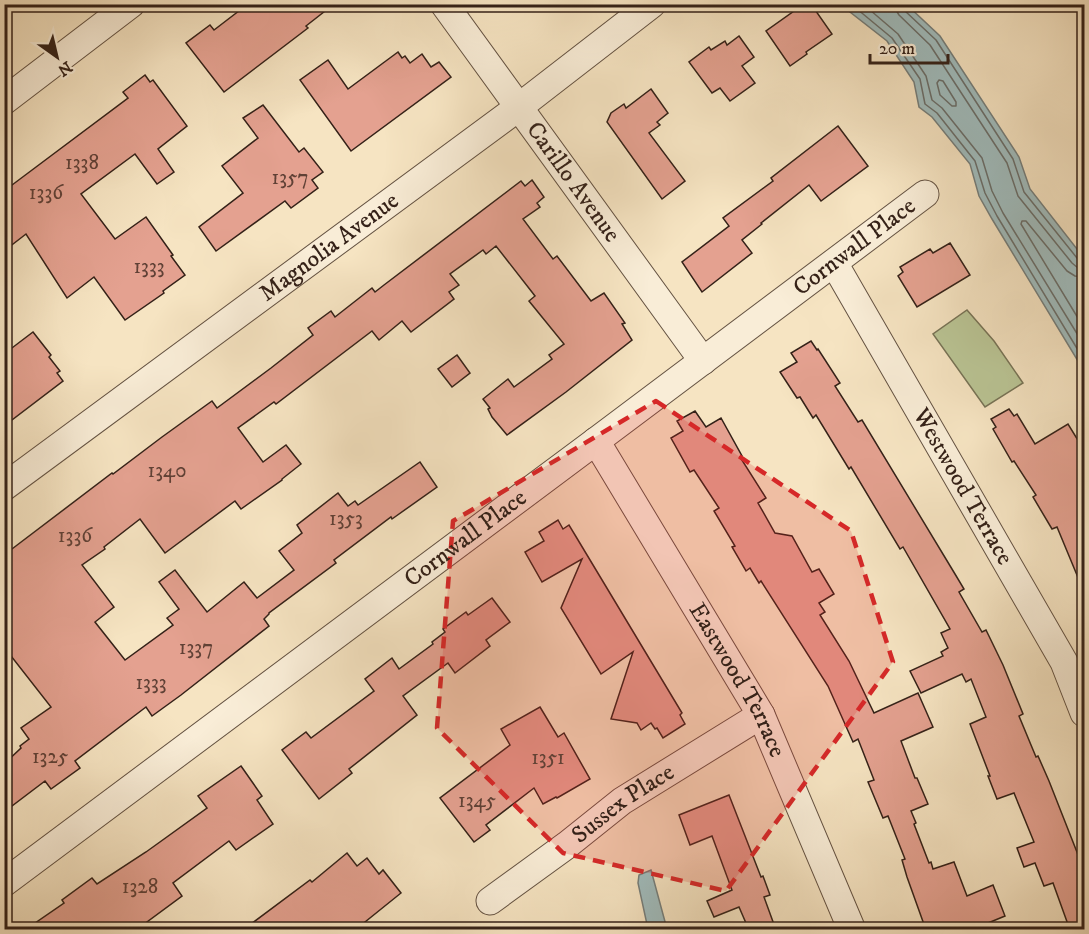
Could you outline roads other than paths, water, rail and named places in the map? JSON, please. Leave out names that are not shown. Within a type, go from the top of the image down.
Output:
[{"type":"street","points":[[4,101],[131,4]]},
{"type":"street","name":"Carillo Avenue","points":[[444,4],[703,361]]},
{"type":"street","name":"Magnolia Avenue","points":[[4,487],[519,107],[651,4]]},
{"type":"street","name":"Cornwall Place","points":[[4,883],[925,194]]},
{"type":"street","name":"Westwood Terrace","points":[[834,262],[1064,662],[1084,713]]},
{"type":"street","name":"Eastwood Terrace","points":[[596,441],[761,715],[852,930]]},
{"type":"street","name":"Sussex Place","points":[[490,900],[567,845],[622,801],[761,715]]},
{"type":"water","points":[[841,5],[907,5],[940,36],[1019,157],[1030,189],[1084,258],[1084,371],[979,196],[970,164],[932,117],[919,107],[914,82],[887,41]]},
{"type":"water","points":[[651,870],[667,929],[648,929],[638,883],[639,875]]}]
